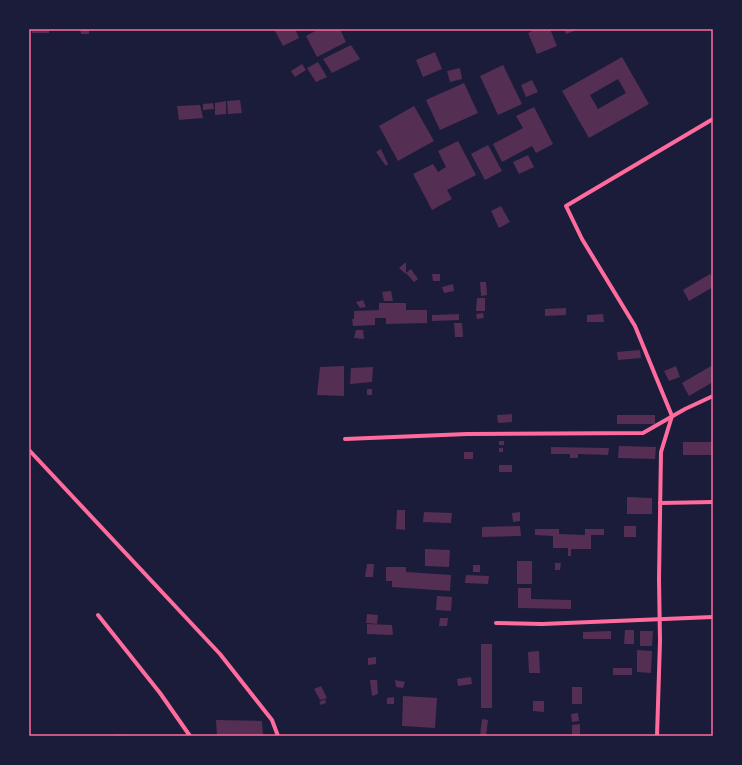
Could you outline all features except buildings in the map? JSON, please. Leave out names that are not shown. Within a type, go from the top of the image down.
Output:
[{"type":"street","points":[[656,736],[660,618],[661,452],[672,416],[635,326],[582,239],[566,206],[713,119]]},
{"type":"street","points":[[346,439],[466,434],[643,433],[672,416],[713,396]]},
{"type":"street","points":[[29,450],[220,654],[272,720],[278,736]]},
{"type":"street","points":[[660,503],[713,502]]},
{"type":"street","points":[[98,615],[160,692],[190,736]]},
{"type":"street","points":[[496,623],[542,624],[713,617]]}]
